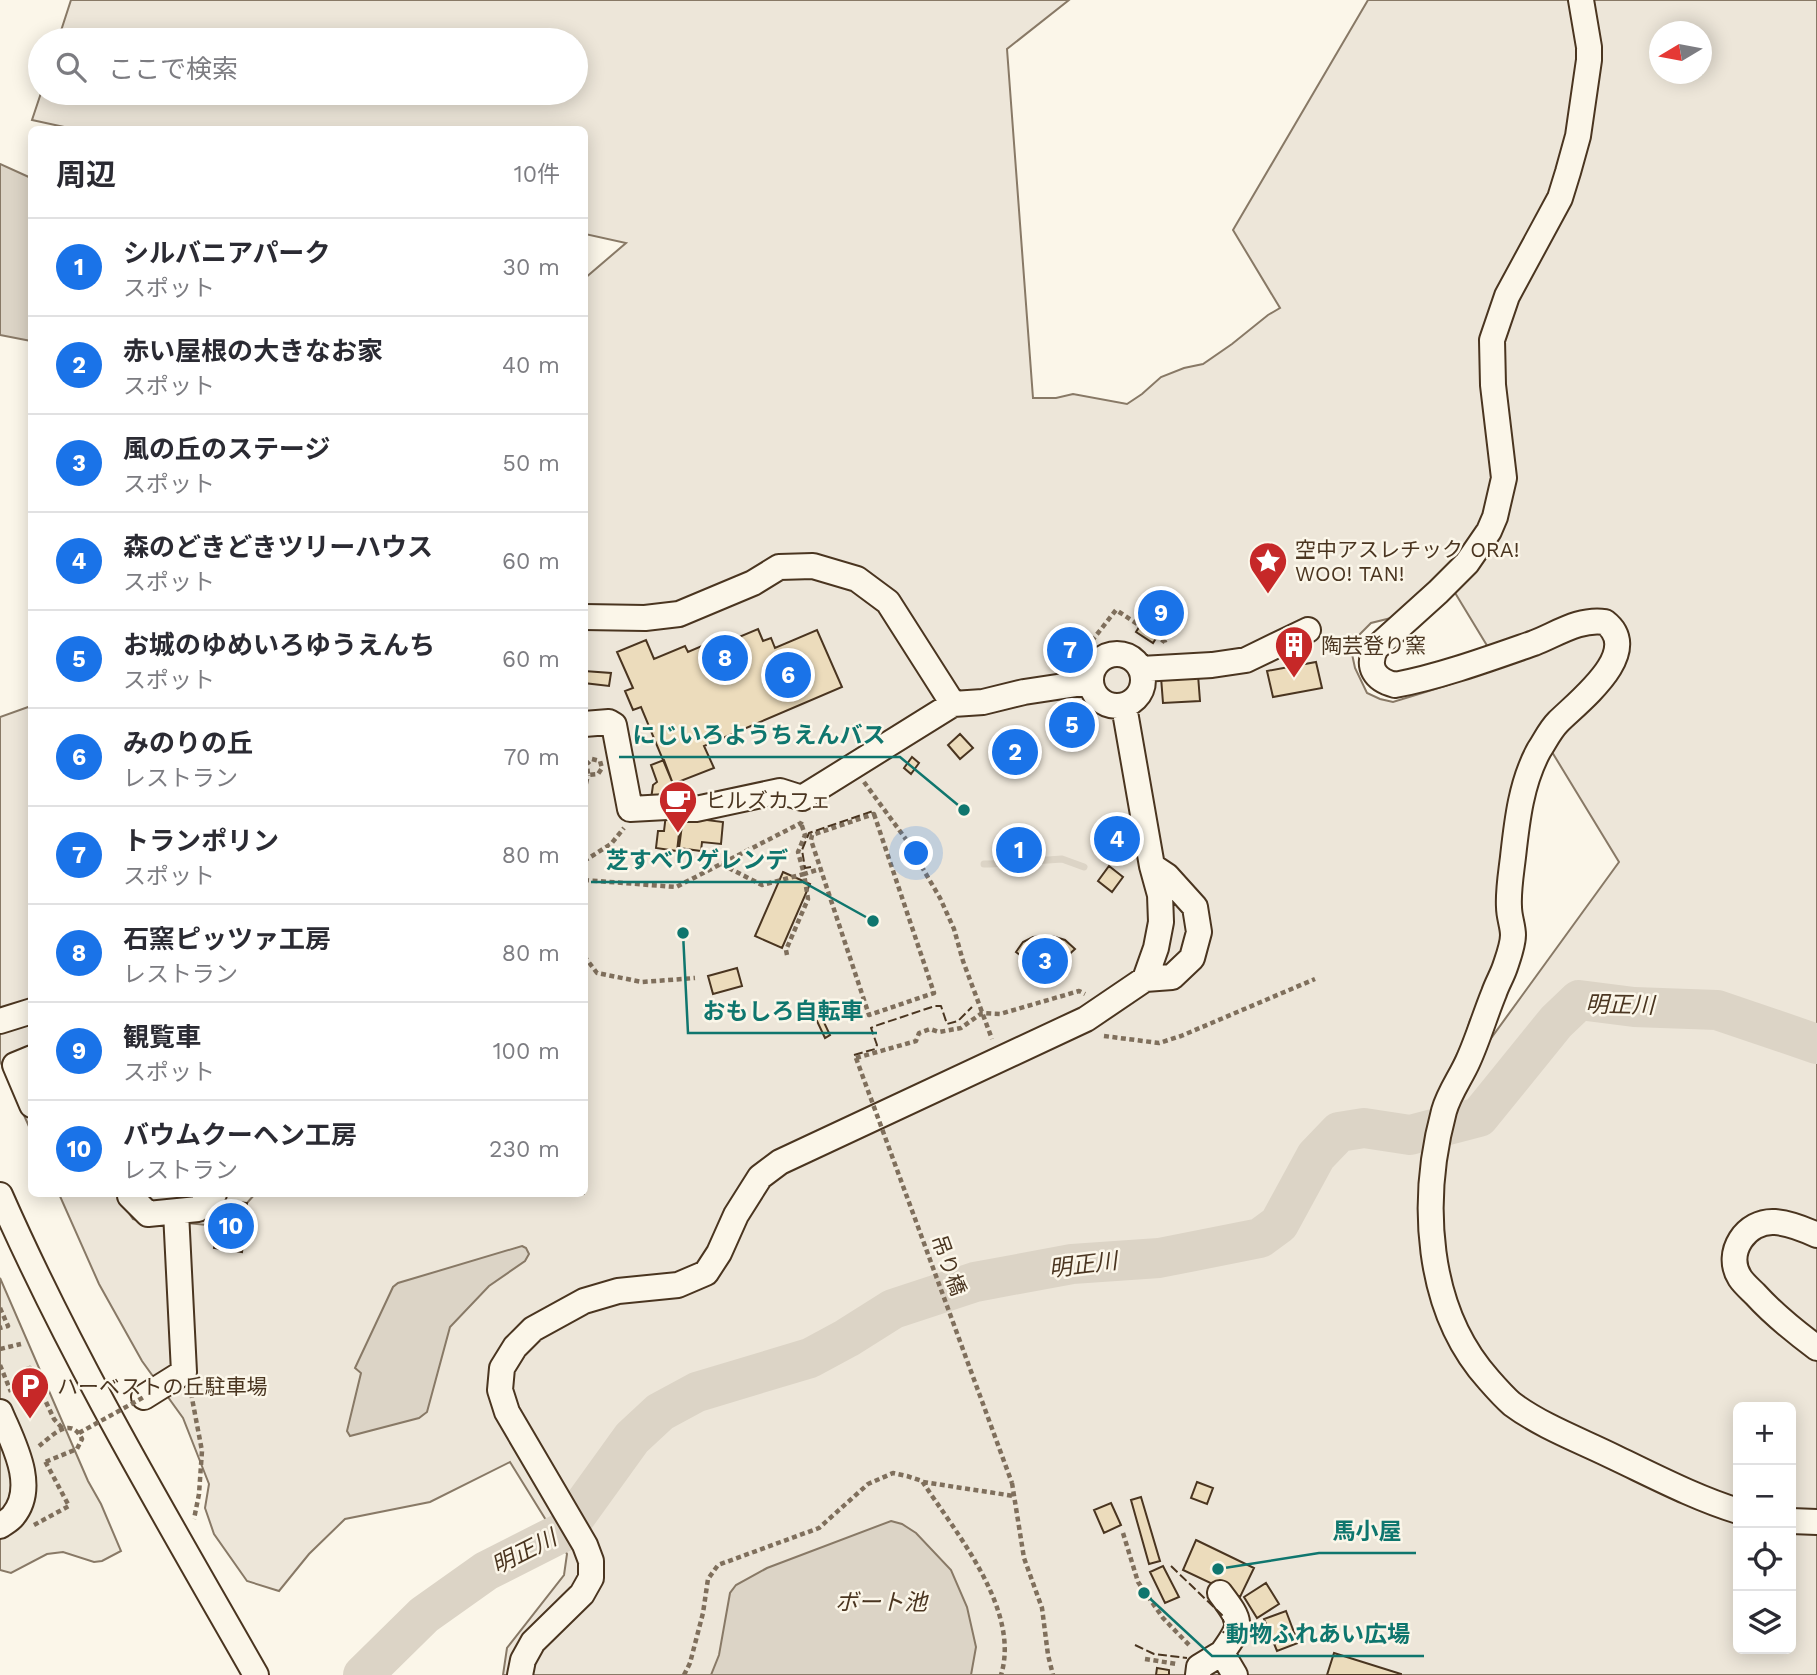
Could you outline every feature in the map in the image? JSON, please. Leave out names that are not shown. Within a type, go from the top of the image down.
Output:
[{"type":"street","points":[[1581,0],[1589,60],[1578,136],[1560,198],[1507,296],[1492,340],[1493,385],[1504,478],[1495,517],[1489,531],[1467,562],[1376,648],[1372,662],[1377,677],[1395,685],[1485,659],[1583,622],[1605,622],[1614,629],[1618,643],[1609,669],[1555,725],[1538,752],[1526,781],[1518,816],[1511,873],[1508,909],[1513,936],[1505,969],[1468,1060],[1444,1110],[1435,1158],[1431,1217],[1434,1258],[1451,1323],[1481,1371],[1510,1402],[1528,1414],[1696,1496],[1733,1509]]},
{"type":"street","points":[[588,617],[645,618],[679,614],[753,583],[779,567],[813,566],[858,579],[888,602],[953,704]]},
{"type":"street","points":[[1141,669],[1246,660],[1308,630]]},
{"type":"street","points":[[1119,654],[1136,662],[1143,678],[1139,695],[1124,706],[1109,706],[1101,702],[1092,690],[1090,682],[1095,664],[1102,658],[1119,654]]},
{"type":"street","points":[[588,724],[609,722],[614,725],[630,809],[696,809],[780,791],[802,811],[853,767],[953,704],[983,702],[1024,691],[1090,682]]},
{"type":"street","points":[[1124,706],[1152,866],[1160,895],[1161,922],[1156,948],[1145,979]]},
{"type":"street","points":[[520,1675],[523,1660],[533,1642],[582,1594],[591,1578],[591,1562],[585,1545],[507,1412],[500,1390],[502,1368],[515,1347],[533,1329],[584,1301],[618,1292],[678,1285],[706,1273],[719,1253],[736,1215],[760,1177],[780,1162],[1086,1019],[1145,979],[1172,977],[1192,958],[1199,932],[1195,907],[1182,890],[1152,866]]},
{"type":"street","points":[[0,1021],[28,1012]]},
{"type":"street","points":[[28,1060],[15,1065],[28,1096]]},
{"type":"street","points":[[0,1195],[29,1261],[79,1360],[142,1477],[256,1675]]},
{"type":"street","points":[[131,1197],[148,1214],[198,1209],[211,1197]]},
{"type":"street","points":[[144,1396],[184,1372],[176,1212]]},
{"type":"street","points":[[1817,1235],[1789,1224],[1761,1223],[1750,1229],[1735,1248],[1734,1261],[1740,1277],[1772,1312],[1792,1331],[1817,1348]]},
{"type":"street","points":[[0,1412],[6,1438],[18,1452],[24,1487],[14,1515],[0,1526]]},
{"type":"street","points":[[1796,1521],[1817,1522]]},
{"type":"street","points":[[1220,1593],[1236,1617],[1237,1631],[1205,1665],[1236,1675]]},
{"type":"path","points":[[1056,687],[1116,610],[1165,642],[1171,654],[1172,667]]},
{"type":"path","points":[[853,767],[905,838],[940,898],[954,929],[982,1013],[1000,1014],[1079,990],[1090,996],[1101,1009]]},
{"type":"path","points":[[588,858],[611,844],[624,829],[630,809]]},
{"type":"path","points":[[588,880],[676,887],[720,864],[802,811],[805,835],[798,852],[808,899],[786,950],[787,955]]},
{"type":"path","points":[[874,814],[934,993],[869,1015],[820,869],[811,840],[812,835],[874,814]]},
{"type":"path","points":[[720,864],[762,886],[820,869]]},
{"type":"path","points":[[588,961],[597,973],[642,982],[695,978]]},
{"type":"path","points":[[1103,1035],[1158,1043],[1181,1036],[1315,979]]},
{"type":"path","name":"吊り橋","points":[[982,1013],[961,1028],[939,1032],[930,1029],[919,1033],[916,1041],[856,1058],[1012,1483],[1024,1558],[1042,1608],[1053,1675]]},
{"type":"path","points":[[0,1308],[8,1326],[0,1328]]},
{"type":"path","points":[[0,1349],[22,1344]]},
{"type":"path","points":[[26,1417],[23,1370],[30,1368],[54,1419],[62,1428]]},
{"type":"path","points":[[184,1372],[190,1386],[202,1451],[200,1494],[192,1527]]},
{"type":"path","points":[[79,1433],[144,1396]]},
{"type":"path","points":[[37,1447],[62,1428],[73,1428],[79,1433],[82,1439],[77,1449],[45,1462]]},
{"type":"path","points":[[684,1675],[690,1663],[703,1613],[708,1579],[718,1565],[819,1528],[868,1484],[893,1474],[1014,1496]]},
{"type":"path","points":[[922,1481],[983,1574],[1003,1622],[1005,1662],[1001,1675]]},
{"type":"path","points":[[1123,1533],[1138,1582],[1163,1618],[1205,1665]]},
{"type":"path","points":[[1145,1659],[1205,1665]]},
{"type":"shaded area","points":[[71,0],[1069,0],[1007,49],[1033,398],[1056,398],[1073,394],[1127,404],[1161,377],[1203,364],[1280,308],[1233,230],[1368,0],[1817,0],[1817,1675],[503,1675],[507,1648],[564,1575],[567,1554],[510,1462],[430,1502],[345,1519],[309,1554],[279,1591],[247,1581],[214,1534],[205,1508],[209,1484],[183,1418],[142,1361],[99,1284],[60,1197],[588,1197],[588,276],[626,243],[588,235],[588,126],[60,126],[32,120],[37,105],[588,105],[588,28],[62,28]],"holes":[[[1443,573],[1500,667],[1393,702],[1367,693],[1355,668],[1352,654],[1357,637],[1371,623],[1391,618]],[[1538,729],[1619,862],[1431,1121],[1436,1097],[1464,1040],[1470,1020],[1483,998],[1505,936]]]},
{"type":"shaded area","points":[[28,707],[28,1124],[0,1061],[0,717]]},
{"type":"shaded area","points":[[252,1197],[247,1203],[222,1205],[217,1226],[133,1219],[120,1199]]},
{"type":"shaded area","name":"ハーベストの丘駐車場","points":[[0,1278],[121,1551],[102,1561],[94,1562],[63,1552],[47,1554],[11,1573],[0,1570]]},
{"type":"water","points":[[0,164],[28,177],[28,340],[0,335]]},
{"type":"water","points":[[522,1246],[529,1254],[525,1261],[489,1286],[450,1327],[427,1412],[419,1418],[350,1436],[347,1431],[361,1373],[355,1368],[393,1287],[398,1283]]},
{"type":"water","name":"ボート池","points":[[891,1521],[916,1533],[951,1570],[967,1607],[976,1647],[971,1675],[711,1675],[719,1655],[730,1593],[736,1585],[767,1568]]},
{"type":"building","points":[[1146,616],[1163,627],[1153,643],[1136,632]]},
{"type":"building","points":[[758,629],[763,641],[771,638],[775,648],[817,630],[842,687],[704,746],[714,768],[673,784],[641,707],[633,710],[625,691],[633,688],[617,652],[646,640],[654,659],[685,646],[688,652],[723,637],[725,643]]},
{"type":"building","name":"陶芸登り窯","points":[[1316,662],[1322,688],[1273,697],[1267,671]]},
{"type":"building","points":[[588,671],[611,673],[609,686],[588,683]]},
{"type":"building","points":[[1198,675],[1200,701],[1163,703],[1161,677]]},
{"type":"building","points":[[1072,711],[1085,721],[1071,740],[1058,730]]},
{"type":"building","points":[[960,734],[973,748],[960,759],[948,745]]},
{"type":"building","points":[[1023,743],[1025,757],[1006,761],[1004,747]]},
{"type":"building","points":[[912,757],[919,763],[911,774],[904,768]]},
{"type":"building","points":[[664,760],[673,784],[669,786],[668,801],[651,799],[653,785],[657,782],[651,765]]},
{"type":"building","points":[[668,797],[683,799],[677,851],[656,848],[658,831],[664,831]]},
{"type":"building","points":[[683,817],[723,822],[721,844],[702,842],[701,851],[679,848]]},
{"type":"building","points":[[1110,829],[1122,829],[1124,849],[1112,850]]},
{"type":"building","points":[[1109,866],[1123,877],[1112,892],[1098,881]]},
{"type":"building","points":[[783,872],[810,884],[782,948],[755,936]]},
{"type":"building","points":[[1042,936],[1065,940],[1075,949],[1051,971],[1043,973],[1016,952],[1023,942]]},
{"type":"building","points":[[737,968],[742,986],[713,994],[708,976]]},
{"type":"building","points":[[821,1016],[830,1035],[825,1038],[816,1019]]},
{"type":"building","points":[[233,1201],[247,1203],[242,1252],[214,1248],[220,1208]]},
{"type":"building","points":[[1197,1482],[1213,1488],[1207,1504],[1191,1498]]},
{"type":"building","points":[[1141,1497],[1160,1561],[1149,1564],[1131,1500]]},
{"type":"building","points":[[1111,1503],[1121,1525],[1104,1533],[1094,1510]]},
{"type":"building","points":[[1196,1540],[1254,1568],[1240,1597],[1183,1570]]},
{"type":"building","points":[[1163,1566],[1179,1597],[1165,1603],[1150,1572]]},
{"type":"building","points":[[1266,1583],[1279,1604],[1257,1618],[1244,1597]]},
{"type":"building","points":[[1286,1611],[1298,1643],[1277,1651],[1264,1619]]},
{"type":"building","points":[[1334,1653],[1401,1674],[1401,1675],[1327,1675]]},
{"type":"building","points":[[1157,1668],[1169,1670],[1169,1675],[1156,1675]]},
{"type":"waterway","points":[[984,864],[1062,859],[1084,867]]},
{"type":"waterway","name":"明正川","points":[[363,1675],[424,1615],[486,1571],[565,1531],[632,1438],[660,1412],[697,1392],[810,1358],[893,1309],[975,1282],[1072,1264],[1159,1258],[1260,1238],[1279,1224],[1316,1156],[1339,1132],[1364,1128],[1410,1135],[1479,1117],[1556,1022],[1579,1000],[1634,1007],[1717,1010],[1817,1044]]},
{"type":"fence","points":[[811,867],[805,868],[802,850],[809,833],[873,811]]},
{"type":"fence","points":[[854,1055],[875,1049],[877,1045],[871,1028],[875,1026],[935,1006],[941,1006],[947,1024],[958,1021],[972,1007]]},
{"type":"fence","points":[[1171,1566],[1222,1615],[1225,1629],[1223,1633]]},
{"type":"fence","points":[[1135,1645],[1154,1654],[1187,1658]]},
{"type":"place","name":"空中アスレチック ORA! WOO! TAN!","points":[[1268,595]]},
{"type":"place","name":"観覧車","points":[[1161,613]]},
{"type":"place","name":"トランポリン","points":[[1070,650]]},
{"type":"place","name":"石窯ピッツァ工房","points":[[725,658]]},
{"type":"place","name":"みのりの丘","points":[[788,675]]},
{"type":"place","name":"陶芸登り窯","points":[[1294,679]]},
{"type":"place","name":"お城のゆめいろゆうえんち","points":[[1072,725]]},
{"type":"place","name":"赤い屋根の大きなお家","points":[[1015,752]]},
{"type":"place","name":"にじいろようちえんバス","points":[[964,810]]},
{"type":"place","name":"ヒルズカフェ","points":[[678,834]]},
{"type":"place","name":"森のどきどきツリーハウス","points":[[1117,839]]},
{"type":"place","name":"シルバニアパーク","points":[[1019,850]]},
{"type":"place","name":"芝すべりゲレンデ","points":[[873,921]]},
{"type":"place","name":"おもしろ自転車","points":[[683,933]]},
{"type":"place","name":"風の丘のステージ","points":[[1045,961]]},
{"type":"place","name":"バウムクーヘン工房","points":[[231,1226]]},
{"type":"place","name":"ハーベストの丘駐車場","points":[[30,1420]]},
{"type":"place","name":"馬小屋","points":[[1218,1569]]},
{"type":"place","name":"動物ふれあい広場","points":[[1144,1593]]}]
